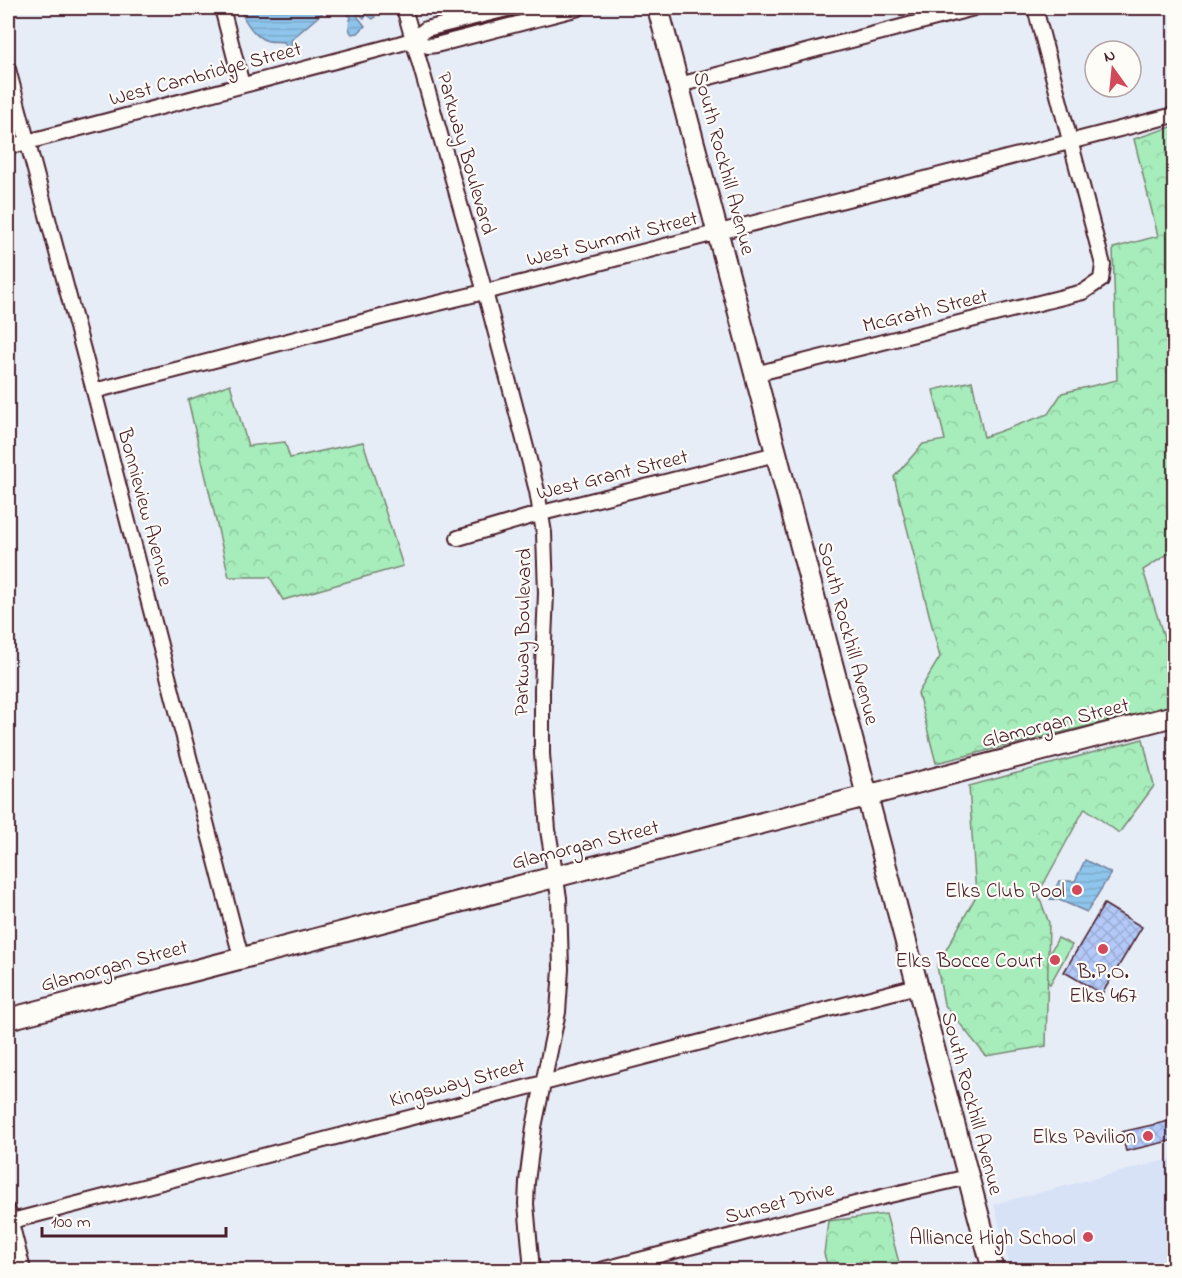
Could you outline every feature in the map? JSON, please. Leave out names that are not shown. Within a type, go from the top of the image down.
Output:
[{"type":"street","points":[[222,8],[242,85]]},
{"type":"street","name":"Parkway Boulevard","points":[[404,8],[485,292],[542,513],[546,593],[542,754],[548,830],[560,916],[561,969],[558,1012],[534,1127],[527,1182],[526,1203],[532,1270]]},
{"type":"street","name":"West Cambridge Street","points":[[8,147],[412,40],[426,29],[511,8]]},
{"type":"street","name":"West Cambridge Street","points":[[412,40],[428,46],[436,45],[579,8]]},
{"type":"street","name":"South Rockhill Avenue","points":[[658,8],[993,1270]]},
{"type":"street","points":[[679,85],[974,8]]},
{"type":"street","points":[[1035,8],[1070,142]]},
{"type":"street","name":"Bonnieview Avenue","points":[[8,69],[241,957]]},
{"type":"street","name":"West Summit Street","points":[[94,391],[1174,115]]},
{"type":"street","name":"McGrath Street","points":[[756,374],[1083,292],[1101,280],[1103,264],[1070,142]]},
{"type":"street","name":"West Grant Street","points":[[458,538],[542,513],[776,454]]},
{"type":"street","name":"Glamorgan Street","points":[[8,1018],[1174,716]]},
{"type":"street","name":"Kingsway Street","points":[[8,1218],[917,986]]},
{"type":"street","name":"Sunset Drive","points":[[601,1270],[968,1177]]},
{"type":"street","points":[[8,1218],[23,1270]]},
{"type":"shaded area","name":"Alliance High School","points":[[1174,1158],[1174,1270],[1011,1270],[994,1204]]},
{"type":"green space","points":[[1174,126],[1174,550],[1143,570],[1165,641],[1174,641],[1174,705],[936,763],[918,693],[940,657],[894,477],[923,444],[945,440],[933,390],[972,381],[984,437],[1048,414],[1062,393],[1117,380],[1113,248],[1158,236],[1134,139]]},
{"type":"green space","points":[[230,384],[248,446],[285,442],[290,458],[363,442],[403,566],[283,600],[270,577],[229,577],[188,400]]},
{"type":"green space","points":[[1143,739],[1154,786],[1119,833],[1085,808],[1038,894],[1049,923],[1046,1046],[986,1056],[944,1004],[937,966],[976,896],[969,786]]},
{"type":"green space","name":"Elks Bocce Court","points":[[1058,938],[1072,945],[1050,984],[1038,974]]},
{"type":"green space","points":[[886,1214],[901,1270],[829,1270],[824,1254],[828,1221]]},
{"type":"water","points":[[239,8],[328,8],[292,39],[291,46],[286,46],[284,42],[268,41],[258,36]]},
{"type":"water","points":[[348,8],[363,9],[375,17],[373,19],[366,14],[364,18],[358,13],[358,17],[365,26],[358,33],[352,34],[349,26],[351,17],[347,14]]},
{"type":"water","name":"Elks Club Pool","points":[[1085,860],[1111,873],[1087,912],[1059,900],[1050,899],[1059,881],[1075,881]]},
{"type":"building","name":"B.P.O. Elks 467","points":[[1104,904],[1142,927],[1102,994],[1064,972]]},
{"type":"building","name":"Elks Pavilion","points":[[1174,1120],[1174,1140],[1126,1151],[1121,1132]]},
{"type":"place","name":"Elks Club Pool","points":[[1077,890]]},
{"type":"place","name":"B.P.O. Elks 467","points":[[1103,949]]},
{"type":"place","name":"Elks Bocce Court","points":[[1055,960]]},
{"type":"place","name":"Elks Pavilion","points":[[1148,1136]]},
{"type":"place","name":"Alliance High School","points":[[1088,1237]]}]
